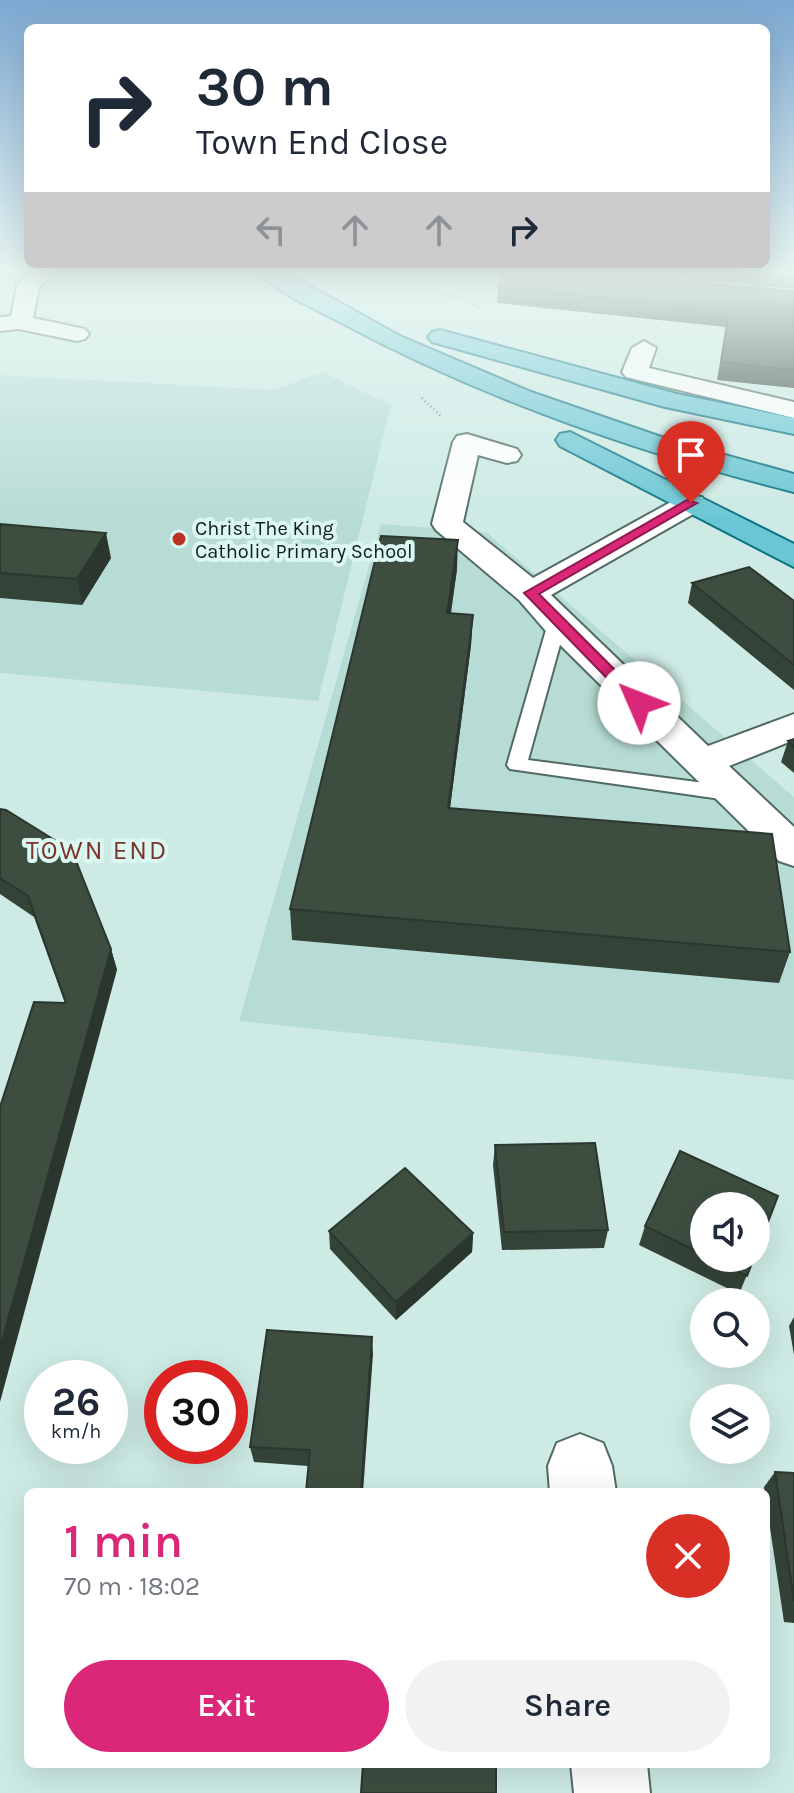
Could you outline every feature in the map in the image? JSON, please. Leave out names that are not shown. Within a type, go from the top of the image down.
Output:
[{"type":"main road","points":[[442,355],[535,423],[794,557]]},
{"type":"main road","points":[[449,355],[643,441],[794,483]]},
{"type":"main road","points":[[459,355],[780,449]]},
{"type":"main road","points":[[469,355],[794,426]]},
{"type":"street","points":[[641,355],[635,372],[794,410]]},
{"type":"street","points":[[507,455],[453,439],[447,524],[531,593],[557,623],[794,851]]},
{"type":"street","points":[[531,593],[691,503]]},
{"type":"street","points":[[701,763],[794,726]]},
{"type":"street","points":[[609,1768],[612,1793]]},
{"type":"lane","points":[[557,623],[517,765],[735,794]]},
{"type":"path","points":[[416,393],[453,439]]},
{"type":"shaded area","name":"Christ The King Catholic Primary School","points":[[322,372],[391,405],[318,701],[0,673],[0,375],[275,390]]},
{"type":"shaded area","points":[[381,524],[486,532],[794,797],[794,1080],[239,1021]]},
{"type":"building","points":[[722,355],[794,355],[794,370],[721,362]]},
{"type":"building","points":[[0,524],[106,533],[77,579],[0,573]]},
{"type":"building","points":[[381,536],[458,540],[447,613],[473,615],[448,808],[772,834],[790,952],[290,909]]},
{"type":"building","points":[[749,567],[794,601],[794,665],[692,583]]},
{"type":"building","points":[[0,809],[72,851],[111,949],[0,1348],[0,1107],[34,1002],[66,1003],[28,896],[0,878]]},
{"type":"building","points":[[595,1143],[608,1230],[504,1232],[495,1145]]},
{"type":"building","points":[[680,1151],[769,1192],[690,1192],[690,1248],[645,1226]]},
{"type":"building","points":[[405,1168],[473,1233],[396,1302],[329,1231]]},
{"type":"building","points":[[770,1192],[778,1196],[770,1217]]},
{"type":"building","points":[[267,1330],[372,1337],[361,1488],[306,1488],[310,1450],[250,1447]]},
{"type":"building","points":[[775,1472],[794,1473],[794,1601]]},
{"type":"building","points":[[363,1768],[496,1768],[496,1793],[361,1793]]},
{"type":"place","name":"Christ The King Catholic Primary School","points":[[179,539]]},
{"type":"district","name":"TOWN END","points":[[97,850]]},
{"type":"route","points":[[639,703],[557,623],[531,593],[691,503]]}]
